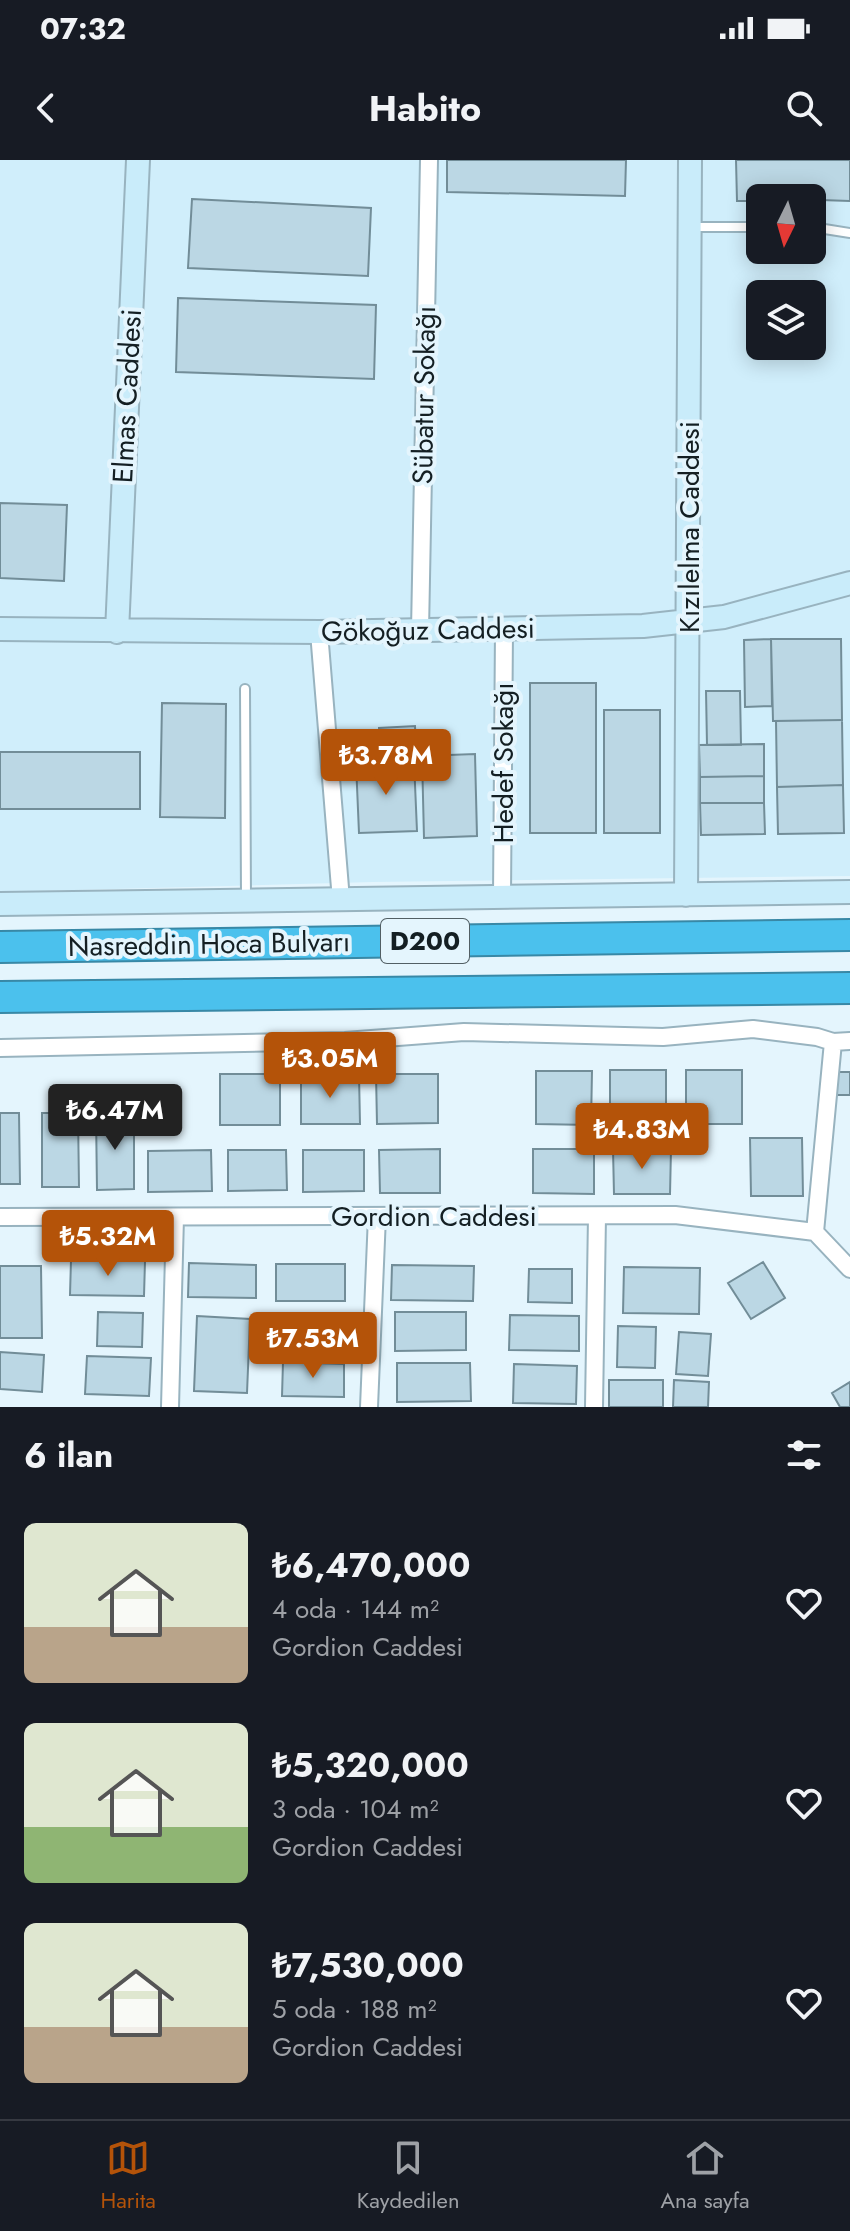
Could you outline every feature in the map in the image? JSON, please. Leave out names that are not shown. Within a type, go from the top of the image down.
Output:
[{"type":"highway","name":"Nasreddin Hoca Bulvarı","points":[[0,947],[850,935]]},
{"type":"highway","name":"Nasreddin Hoca Bulvarı","points":[[0,997],[850,988]]},
{"type":"street","name":"Elmas Caddesi","points":[[117,632],[138,160]]},
{"type":"street","name":"Sübatur Sokağı","points":[[420,631],[429,160]]},
{"type":"street","name":"Kızılelma Caddesi","points":[[686,895],[690,160]]},
{"type":"street","name":"Gökoğuz Caddesi","points":[[0,629],[319,632],[689,623],[766,608],[850,583]]},
{"type":"street","name":"Hedef Sokağı","points":[[502,897],[504,629]]},
{"type":"street","points":[[319,632],[341,900]]},
{"type":"street","points":[[0,904],[850,892]]},
{"type":"street","points":[[0,1048],[345,1041],[464,1032],[663,1037],[753,1029],[842,1042],[815,1232],[850,1269]]},
{"type":"street","name":"Gordion Caddesi","points":[[0,1217],[675,1215],[815,1232]]},
{"type":"street","points":[[369,1407],[377,1216]]},
{"type":"street","points":[[594,1407],[597,1216]]},
{"type":"street","points":[[170,1407],[175,1217]]},
{"type":"lane","points":[[690,227],[746,227]]},
{"type":"lane","points":[[826,229],[850,233]]},
{"type":"lane","points":[[245,689],[246,901]]},
{"type":"shaded area","points":[[0,160],[850,160],[850,876],[373,882],[0,892]]},
{"type":"building","points":[[447,160],[626,160],[625,196],[447,192]]},
{"type":"building","points":[[736,160],[850,160],[850,201],[826,200],[826,184],[746,184],[746,201],[737,201]]},
{"type":"building","points":[[192,199],[371,208],[368,276],[188,268]]},
{"type":"building","points":[[178,298],[376,305],[374,379],[176,372]]},
{"type":"building","points":[[0,503],[67,505],[64,581],[0,578]]},
{"type":"building","points":[[771,639],[772,706],[745,707],[744,640]]},
{"type":"building","points":[[771,639],[841,639],[842,720],[773,721]]},
{"type":"building","points":[[530,683],[596,683],[596,833],[530,833]]},
{"type":"building","points":[[706,691],[740,691],[741,745],[707,745]]},
{"type":"building","points":[[162,703],[226,704],[225,818],[160,817]]},
{"type":"building","points":[[604,710],[660,710],[660,833],[604,833]]},
{"type":"building","points":[[842,720],[843,785],[777,787],[776,721]]},
{"type":"building","points":[[415,726],[416,749],[380,751],[379,728]]},
{"type":"building","points":[[764,744],[764,776],[700,777],[699,745]]},
{"type":"building","points":[[0,752],[140,752],[140,809],[0,809]]},
{"type":"building","points":[[475,754],[477,836],[424,838],[422,756]]},
{"type":"building","points":[[414,761],[417,831],[359,833],[356,763]]},
{"type":"building","points":[[764,776],[764,803],[700,803],[700,777]]},
{"type":"building","points":[[843,785],[844,833],[778,834],[777,787]]},
{"type":"building","points":[[700,803],[764,803],[765,834],[701,835]]},
{"type":"building","points":[[610,1070],[666,1070],[666,1125],[610,1125]]},
{"type":"building","points":[[686,1070],[742,1070],[742,1124],[686,1124]]},
{"type":"building","points":[[536,1071],[592,1071],[591,1125],[536,1124]]},
{"type":"building","points":[[834,1072],[850,1072],[850,1095],[834,1095]]},
{"type":"building","points":[[220,1074],[280,1074],[280,1125],[220,1125]]},
{"type":"building","points":[[376,1074],[438,1074],[438,1123],[377,1124]]},
{"type":"building","points":[[301,1075],[359,1075],[360,1124],[301,1124]]},
{"type":"building","points":[[0,1113],[19,1113],[20,1184],[0,1184]]},
{"type":"building","points":[[42,1113],[78,1113],[79,1187],[42,1187]]},
{"type":"building","points":[[96,1114],[134,1114],[134,1189],[97,1190]]},
{"type":"building","points":[[750,1138],[802,1138],[803,1196],[751,1196]]},
{"type":"building","points":[[440,1149],[440,1193],[380,1193],[379,1150]]},
{"type":"building","points":[[533,1149],[594,1149],[594,1194],[533,1193]]},
{"type":"building","points":[[613,1149],[671,1149],[670,1194],[614,1194]]},
{"type":"building","points":[[211,1150],[212,1191],[148,1192],[148,1151]]},
{"type":"building","points":[[228,1150],[286,1150],[287,1190],[228,1191]]},
{"type":"building","points":[[303,1150],[364,1150],[364,1191],[303,1192]]},
{"type":"building","points":[[71,1260],[145,1261],[144,1296],[70,1295]]},
{"type":"building","points":[[763,1262],[785,1298],[751,1319],[728,1283]]},
{"type":"building","points":[[189,1263],[256,1265],[256,1298],[188,1297]]},
{"type":"building","points":[[276,1264],[345,1264],[345,1301],[276,1301]]},
{"type":"building","points":[[392,1265],[474,1266],[473,1301],[391,1300]]},
{"type":"building","points":[[0,1266],[41,1266],[42,1338],[0,1338]]},
{"type":"building","points":[[624,1267],[700,1268],[699,1314],[623,1313]]},
{"type":"building","points":[[529,1269],[572,1269],[572,1303],[528,1302]]},
{"type":"building","points":[[98,1312],[143,1313],[142,1347],[97,1346]]},
{"type":"building","points":[[395,1312],[466,1312],[466,1350],[395,1351]]},
{"type":"building","points":[[510,1315],[579,1316],[579,1351],[509,1350]]},
{"type":"building","points":[[197,1316],[250,1319],[247,1393],[194,1391]]},
{"type":"building","points":[[297,1316],[337,1316],[337,1349],[296,1349]]},
{"type":"building","points":[[618,1326],[656,1327],[655,1368],[617,1367]]},
{"type":"building","points":[[679,1332],[711,1334],[708,1376],[676,1374]]},
{"type":"building","points":[[0,1352],[44,1355],[42,1392],[0,1389]]},
{"type":"building","points":[[87,1356],[151,1358],[149,1396],[85,1394]]},
{"type":"building","points":[[283,1362],[344,1364],[344,1397],[282,1396]]},
{"type":"building","points":[[397,1363],[470,1363],[471,1401],[397,1402]]},
{"type":"building","points":[[514,1364],[577,1366],[576,1404],[513,1403]]},
{"type":"building","points":[[609,1380],[663,1380],[663,1407],[609,1407]]},
{"type":"building","points":[[674,1380],[709,1382],[708,1407],[673,1407]]},
{"type":"building","points":[[850,1382],[850,1407],[840,1407],[832,1393]]}]
